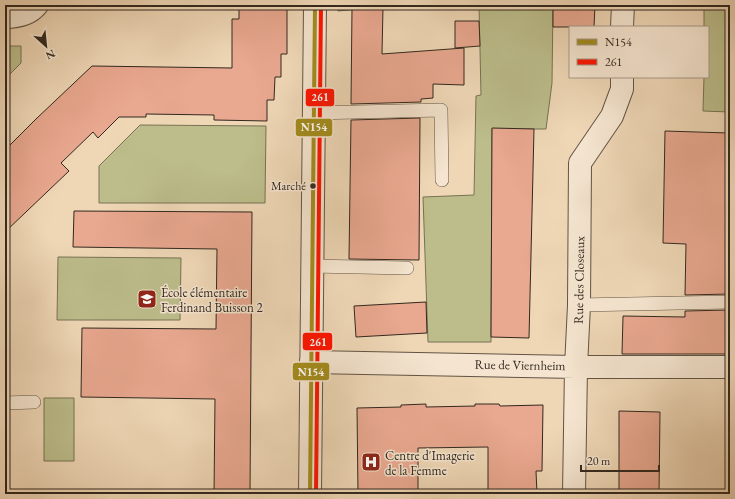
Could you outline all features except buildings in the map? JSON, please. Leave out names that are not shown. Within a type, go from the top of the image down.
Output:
[{"type":"street","points":[[5,18],[20,17],[35,8],[37,5]]},
{"type":"street","points":[[310,494],[311,266],[315,5]]},
{"type":"street","points":[[622,5],[622,26]]},
{"type":"street","name":"Rue des Closeaux","points":[[574,494],[576,367],[579,305],[580,163],[612,116],[622,89],[622,78]]},
{"type":"street","name":"Rue de Viernheim","points":[[311,362],[576,367],[730,367]]},
{"type":"lane","points":[[314,112],[441,110],[442,180]]},
{"type":"lane","points":[[311,266],[407,268]]},
{"type":"lane","points":[[579,305],[730,302]]},
{"type":"lane","points":[[5,403],[34,402]]},
{"type":"green space","points":[[338,5],[405,5],[338,11]]},
{"type":"green space","points":[[479,5],[553,5],[552,83],[546,129],[492,129],[491,342],[428,342],[423,197],[474,195],[476,96],[481,95]]},
{"type":"green space","points":[[704,5],[730,5],[730,112],[703,111],[704,78],[709,78],[709,26],[704,26]]},
{"type":"green space","points":[[5,46],[21,46],[21,63],[5,79]]},
{"type":"green space","points":[[140,125],[266,126],[265,203],[99,203],[99,166]]},
{"type":"green space","points":[[58,257],[181,258],[180,320],[57,320]]},
{"type":"green space","points":[[44,398],[74,398],[74,461],[44,461]]},
{"type":"transit line","name":"N154","points":[[310,494],[315,5]]},
{"type":"transit line","name":"261","points":[[316,494],[321,5]]},
{"type":"place","name":"Marché","points":[[313,186]]},
{"type":"place","name":"École élémentaire Ferdinand Buisson 2","points":[[147,299]]},
{"type":"place","name":"Centre d'Imagerie de la Femme","points":[[371,462]]}]
